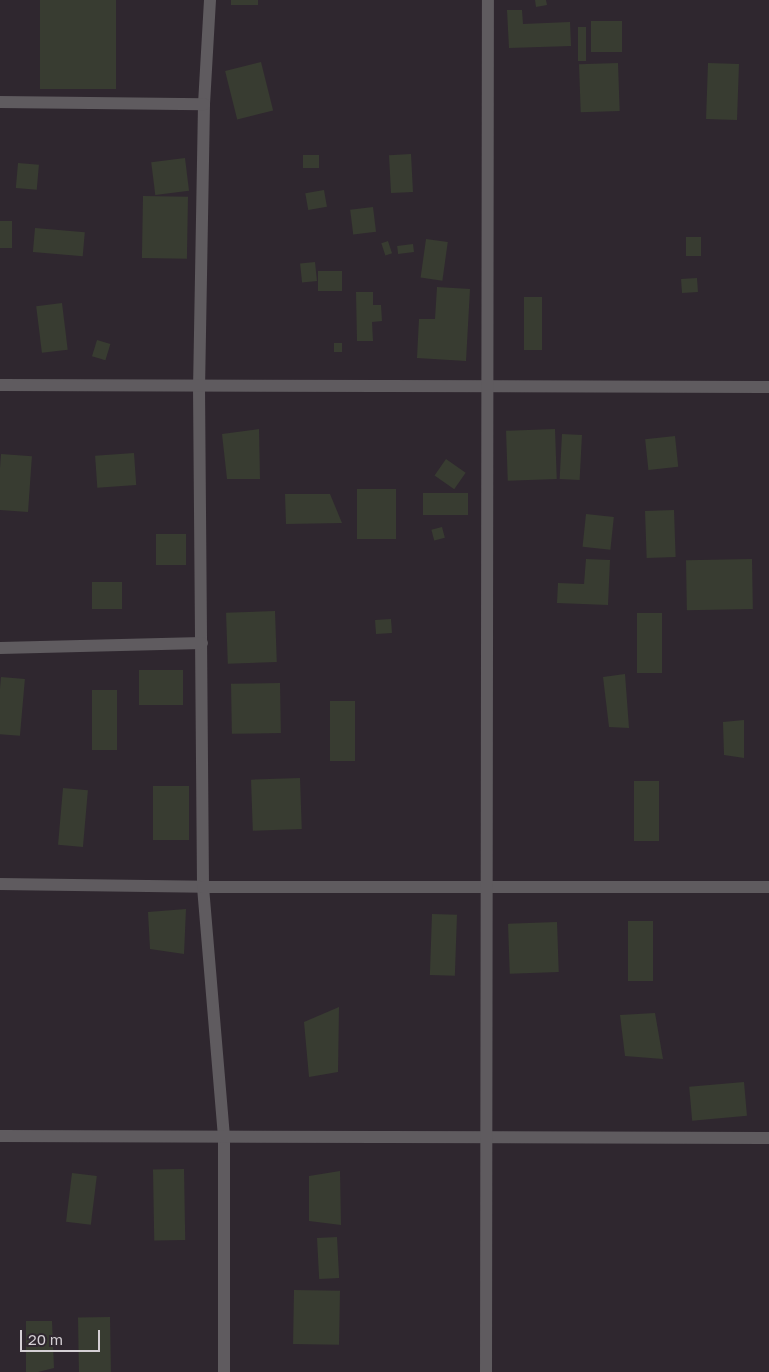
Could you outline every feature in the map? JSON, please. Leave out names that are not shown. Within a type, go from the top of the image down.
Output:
[{"type":"street","points":[[210,0],[204,104],[199,387],[203,887],[224,1136],[224,1372]]},
{"type":"street","points":[[486,1372],[489,386],[488,0]]},
{"type":"street","points":[[0,102],[204,104]]},
{"type":"street","points":[[0,385],[769,387]]},
{"type":"street","points":[[0,648],[202,643]]},
{"type":"street","points":[[0,884],[203,887],[487,886],[769,888]]},
{"type":"street","points":[[0,1136],[769,1138]]},
{"type":"building","points":[[40,0],[116,0],[116,89],[40,89]]},
{"type":"building","points":[[231,0],[258,0],[258,5],[231,5]]},
{"type":"building","points":[[535,0],[546,0],[547,5],[536,7]]},
{"type":"building","points":[[507,10],[522,10],[523,24],[570,22],[571,46],[509,48]]},
{"type":"building","points":[[591,21],[622,21],[622,52],[591,52]]},
{"type":"building","points":[[578,27],[586,27],[586,61],[578,61]]},
{"type":"building","points":[[261,62],[273,111],[237,119],[225,71]]},
{"type":"building","points":[[618,63],[620,111],[581,112],[579,64]]},
{"type":"building","points":[[708,63],[739,64],[737,120],[706,119]]},
{"type":"building","points":[[411,154],[413,192],[391,193],[389,155]]},
{"type":"building","points":[[303,155],[319,155],[319,168],[303,168]]},
{"type":"building","points":[[185,158],[189,191],[155,195],[151,162]]},
{"type":"building","points":[[18,163],[39,165],[37,190],[16,188]]},
{"type":"building","points":[[324,190],[327,207],[308,210],[305,193]]},
{"type":"building","points":[[143,196],[188,197],[187,259],[142,258]]},
{"type":"building","points":[[373,207],[376,232],[353,235],[350,210]]},
{"type":"building","points":[[0,221],[12,221],[12,248],[0,248]]},
{"type":"building","points":[[35,228],[85,232],[83,256],[33,252]]},
{"type":"building","points":[[686,237],[701,237],[701,256],[686,256]]},
{"type":"building","points":[[426,239],[448,242],[442,281],[421,278]]},
{"type":"building","points":[[388,241],[392,253],[385,256],[381,243]]},
{"type":"building","points":[[413,244],[414,252],[398,254],[397,246]]},
{"type":"building","points":[[315,262],[317,281],[302,282],[300,264]]},
{"type":"building","points":[[318,271],[342,271],[342,291],[318,291]]},
{"type":"building","points":[[697,278],[698,292],[682,293],[681,279]]},
{"type":"building","points":[[437,287],[470,289],[466,361],[417,358],[419,319],[435,319]]},
{"type":"building","points":[[356,292],[373,292],[373,305],[381,305],[382,321],[372,322],[373,341],[357,341]]},
{"type":"building","points":[[524,297],[542,297],[542,350],[524,350]]},
{"type":"building","points":[[62,303],[68,350],[42,353],[36,306]]},
{"type":"building","points":[[97,340],[110,344],[105,360],[92,356]]},
{"type":"building","points":[[334,343],[342,343],[342,352],[334,352]]},
{"type":"building","points":[[259,429],[260,479],[227,479],[222,434]]},
{"type":"building","points":[[555,429],[557,479],[508,481],[506,431]]},
{"type":"building","points":[[562,434],[582,435],[580,480],[560,479]]},
{"type":"building","points":[[675,436],[678,467],[648,470],[645,439]]},
{"type":"building","points":[[134,453],[136,485],[97,488],[95,456]]},
{"type":"building","points":[[1,454],[32,456],[28,512],[0,510]]},
{"type":"building","points":[[446,459],[466,473],[454,489],[435,475]]},
{"type":"building","points":[[357,489],[396,489],[396,539],[357,539]]},
{"type":"building","points":[[423,493],[468,493],[468,515],[423,515]]},
{"type":"building","points":[[285,494],[330,494],[342,523],[286,524]]},
{"type":"building","points":[[674,510],[676,557],[647,558],[645,511]]},
{"type":"building","points":[[586,514],[614,517],[610,550],[583,547]]},
{"type":"building","points":[[442,527],[445,538],[434,540],[431,530]]},
{"type":"building","points":[[156,534],[186,534],[186,565],[156,565]]},
{"type":"building","points":[[586,559],[610,560],[608,605],[557,603],[558,583],[584,584]]},
{"type":"building","points":[[752,559],[753,609],[687,610],[686,560]]},
{"type":"building","points":[[92,582],[122,582],[122,609],[92,609]]},
{"type":"building","points":[[275,611],[277,662],[228,664],[226,613]]},
{"type":"building","points":[[637,613],[662,613],[662,673],[637,673]]},
{"type":"building","points":[[391,619],[392,633],[376,634],[375,620]]},
{"type":"building","points":[[139,670],[183,670],[183,705],[139,705]]},
{"type":"building","points":[[625,674],[629,728],[609,727],[603,677]]},
{"type":"building","points":[[1,677],[25,679],[20,736],[0,734]]},
{"type":"building","points":[[280,683],[281,733],[232,734],[231,684]]},
{"type":"building","points":[[92,690],[117,690],[117,750],[92,750]]},
{"type":"building","points":[[330,701],[355,701],[355,761],[330,761]]},
{"type":"building","points":[[744,720],[744,758],[724,755],[723,722]]},
{"type":"building","points":[[300,778],[302,829],[253,831],[251,780]]},
{"type":"building","points":[[634,781],[659,781],[659,841],[634,841]]},
{"type":"building","points":[[153,786],[189,786],[189,840],[153,840]]},
{"type":"building","points":[[63,788],[88,790],[83,847],[58,845]]},
{"type":"building","points":[[186,909],[184,954],[150,949],[148,912]]},
{"type":"building","points":[[432,914],[457,915],[455,976],[430,975]]},
{"type":"building","points":[[628,921],[653,921],[653,981],[628,981]]},
{"type":"building","points":[[557,922],[559,972],[510,974],[508,924]]},
{"type":"building","points":[[339,1007],[338,1072],[309,1077],[304,1022]]},
{"type":"building","points":[[655,1013],[663,1059],[625,1056],[620,1015]]},
{"type":"building","points":[[744,1082],[747,1116],[692,1121],[689,1087]]},
{"type":"building","points":[[184,1169],[185,1240],[154,1241],[153,1170]]},
{"type":"building","points":[[340,1171],[341,1225],[309,1221],[309,1176]]},
{"type":"building","points":[[72,1173],[97,1176],[91,1225],[66,1222]]},
{"type":"building","points":[[337,1237],[339,1278],[319,1279],[317,1238]]},
{"type":"building","points":[[294,1290],[340,1291],[339,1345],[293,1344]]},
{"type":"building","points":[[110,1317],[111,1372],[79,1372],[78,1318]]},
{"type":"building","points":[[26,1321],[52,1321],[54,1368],[38,1372],[26,1372]]}]
